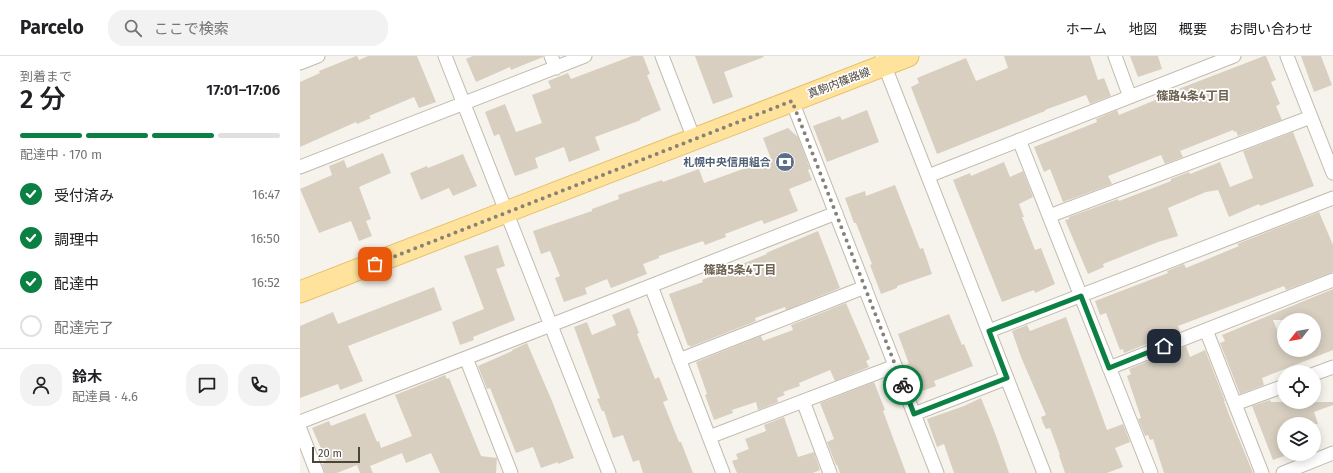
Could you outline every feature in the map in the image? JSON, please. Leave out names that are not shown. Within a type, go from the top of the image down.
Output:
[{"type":"main road","name":"真駒内篠路線","points":[[300,292],[792,101],[883,61],[908,56]]},
{"type":"street","points":[[300,63],[318,56]]},
{"type":"street","points":[[445,56],[609,473]]},
{"type":"street","points":[[300,167],[464,104],[553,62],[585,56]]},
{"type":"street","points":[[662,56],[694,139]]},
{"type":"street","points":[[1115,56],[1130,97]]},
{"type":"street","points":[[928,176],[1234,56]]},
{"type":"street","points":[[1287,56],[1333,173]]},
{"type":"street","points":[[883,61],[1044,473]]},
{"type":"street","points":[[792,101],[937,473]]},
{"type":"street","points":[[1050,216],[1311,117]]},
{"type":"street","points":[[1019,140],[1151,473]]},
{"type":"street","points":[[989,331],[1333,198]]},
{"type":"street","points":[[300,422],[836,213]]},
{"type":"street","points":[[1109,368],[1333,280]]},
{"type":"street","points":[[651,286],[723,473]]},
{"type":"street","points":[[679,360],[865,287]]},
{"type":"street","points":[[1206,330],[1262,473]]},
{"type":"street","points":[[466,358],[511,473]]},
{"type":"street","points":[[709,437],[895,366]]},
{"type":"street","points":[[1321,371],[1333,367]]},
{"type":"street","points":[[914,414],[1007,378]]},
{"type":"street","points":[[1235,404],[1277,389]]},
{"type":"street","points":[[803,401],[830,473]]},
{"type":"street","points":[[300,429],[316,473]]},
{"type":"street","points":[[1283,473],[1333,453]]},
{"type":"building","points":[[356,56],[359,60],[368,56],[417,56],[436,102],[419,108],[414,97],[369,116],[371,118],[357,124],[356,122],[300,147],[300,82],[320,73],[319,71]]},
{"type":"building","points":[[473,56],[543,57],[511,70],[510,67],[476,82],[466,59]]},
{"type":"building","points":[[632,56],[643,56],[650,74],[647,75],[661,110],[640,119],[641,120],[595,137],[600,150],[569,162],[564,147],[535,158],[538,168],[515,176],[499,134],[494,136],[485,112],[505,104],[516,132],[542,123],[532,95],[551,88],[548,81],[568,73],[571,79]]},
{"type":"building","points":[[695,56],[764,57],[724,72],[733,97],[713,104]]},
{"type":"building","points":[[1004,56],[1090,56],[1098,80],[1104,78],[1111,96],[1090,104],[1086,95],[937,154],[911,87],[919,83],[917,78],[966,58],[976,81],[1008,68]]},
{"type":"building","points":[[1130,56],[1158,56],[1162,69],[1138,77]]},
{"type":"building","points":[[1266,56],[1276,80],[1271,82],[1280,104],[1276,106],[1282,120],[1238,136],[1236,131],[1234,132],[1233,130],[1180,151],[1183,157],[1165,164],[1161,155],[1108,176],[1112,184],[1063,202],[1050,169],[1044,172],[1034,147],[1097,122],[1096,119],[1117,110],[1119,115],[1177,91],[1176,90]]},
{"type":"building","points":[[1301,56],[1321,56],[1332,85],[1314,92]]},
{"type":"building","points":[[867,110],[879,142],[827,162],[813,126],[840,116],[842,120]]},
{"type":"building","points":[[788,128],[798,137],[810,169],[808,170],[812,180],[789,189],[798,211],[764,224],[762,220],[725,234],[726,237],[705,245],[703,241],[659,256],[659,258],[643,264],[647,274],[611,288],[607,279],[585,288],[587,294],[564,302],[555,278],[560,276],[550,251],[541,254],[533,231],[592,211],[592,209],[619,199],[618,195],[662,180],[663,182],[699,169],[704,183],[771,159],[763,138]]},
{"type":"building","points":[[1293,132],[1314,186],[1260,206],[1259,204],[1229,217],[1218,190],[1206,192],[1168,208],[1178,236],[1158,242],[1103,264],[1104,267],[1088,274],[1065,220],[1069,219],[1069,217],[1118,199],[1119,201],[1171,181],[1171,179],[1189,172],[1190,174],[1220,162],[1230,187],[1253,178],[1243,151]]},
{"type":"building","points":[[383,153],[391,173],[359,187],[371,219],[366,221],[372,236],[359,241],[351,221],[319,233],[300,189],[332,175],[329,166],[344,160],[347,168]]},
{"type":"building","points":[[463,154],[477,186],[453,196],[449,188],[421,200],[410,173],[427,166],[428,168]]},
{"type":"building","points":[[1004,162],[1010,177],[1023,171],[1033,197],[1019,204],[1024,217],[1022,217],[1035,250],[1041,248],[1055,284],[1035,293],[1034,290],[1002,302],[953,180],[970,173],[971,176]]},
{"type":"building","points":[[895,185],[920,249],[923,248],[932,274],[897,286],[897,288],[881,294],[870,265],[872,264],[845,198],[865,191],[866,196]]},
{"type":"building","points":[[1319,212],[1333,245],[1333,272],[1286,290],[1284,286],[1178,326],[1180,331],[1124,353],[1123,349],[1120,350],[1106,313],[1100,315],[1095,301],[1168,273],[1167,271],[1184,264],[1186,268],[1239,246],[1237,244]]},
{"type":"building","points":[[818,231],[840,288],[786,310],[785,307],[755,318],[756,321],[690,347],[690,345],[688,346],[669,294],[703,282],[702,280],[767,254],[766,253]]},
{"type":"building","points":[[498,245],[505,266],[496,269],[515,320],[473,337],[474,340],[460,345],[452,322],[484,309],[464,256]]},
{"type":"building","points":[[434,287],[442,310],[348,346],[363,381],[340,390],[338,384],[300,398],[300,326],[333,312],[338,324]]},
{"type":"building","points":[[1333,289],[1333,350],[1321,355],[1321,313],[1277,313],[1277,320],[1273,320],[1277,330],[1277,357],[1315,357],[1295,365],[1277,365],[1277,372],[1262,378],[1264,385],[1240,394],[1220,343],[1225,341],[1222,335]]},
{"type":"building","points":[[846,303],[870,359],[866,361],[869,367],[835,381],[830,370],[799,383],[800,386],[783,392],[785,395],[777,398],[778,402],[758,410],[756,402],[732,410],[733,413],[714,420],[696,362],[761,336],[763,341],[793,330],[791,325]]},
{"type":"building","points":[[629,308],[639,333],[637,334],[655,379],[659,377],[668,400],[663,402],[693,473],[643,473],[639,460],[633,462],[623,435],[613,438],[604,411],[602,411],[597,399],[600,398],[574,327],[587,322],[592,335],[616,325],[612,315]]},
{"type":"building","points":[[949,314],[973,366],[934,381],[936,386],[917,393],[907,364],[909,364],[898,334]]},
{"type":"building","points":[[1066,317],[1107,430],[1123,424],[1130,442],[1115,448],[1123,467],[1107,473],[1065,473],[1050,428],[1046,429],[1043,423],[1041,417],[1046,415],[1021,357],[1012,331],[1027,325],[1030,331]]},
{"type":"building","points":[[527,343],[574,458],[541,468],[533,447],[516,453],[490,388],[487,389],[478,366]]},
{"type":"building","points":[[1186,346],[1190,357],[1205,350],[1253,473],[1164,473],[1153,439],[1150,440],[1148,435],[1145,436],[1138,419],[1141,418],[1127,376],[1131,374],[1129,369]]},
{"type":"building","points":[[445,375],[447,379],[449,378],[481,456],[497,458],[496,473],[440,473],[431,453],[406,463],[402,453],[370,466],[373,473],[360,473],[357,465],[337,473],[325,473],[322,464],[327,462],[312,428],[329,421],[331,426],[365,413],[381,448],[412,436],[395,395]]},
{"type":"building","points":[[874,382],[906,473],[840,473],[827,442],[834,439],[820,403]]},
{"type":"building","points":[[981,398],[1009,473],[954,473],[944,444],[937,447],[927,419],[964,406]]},
{"type":"building","points":[[1270,400],[1271,402],[1277,402],[1277,409],[1321,409],[1321,402],[1333,402],[1333,405],[1314,412],[1316,417],[1277,417],[1277,459],[1273,460],[1252,406]]},
{"type":"building","points":[[784,417],[798,457],[814,452],[820,470],[813,473],[737,473],[732,461],[738,459],[736,454],[749,449],[745,439],[766,431],[764,425]]},
{"type":"way so far","points":[[375,264],[792,101],[903,385]]},
{"type":"place","name":"札幌中央信用組合","points":[[785,162]]},
{"type":"district","name":"篠路4条4丁目","points":[[1193,96]]},
{"type":"district","name":"篠路5条4丁目","points":[[740,270]]},
{"type":"route","points":[[903,385],[914,414],[1007,378],[989,331],[1081,296],[1109,368],[1164,346]]}]
